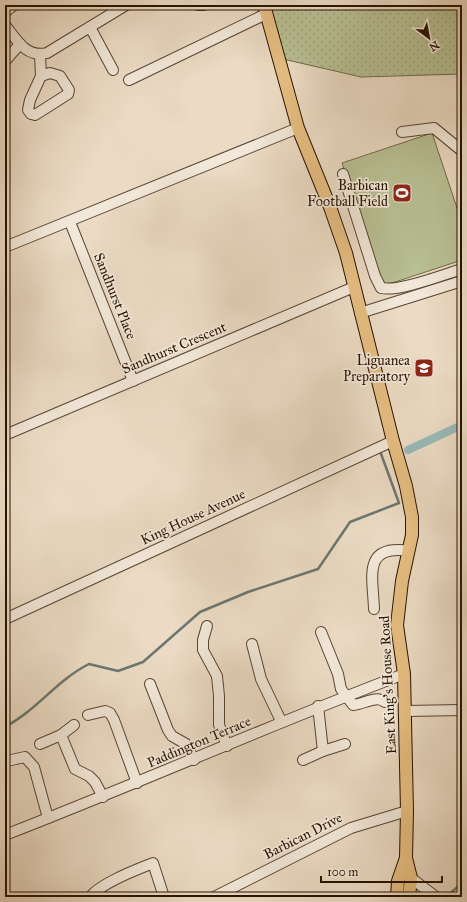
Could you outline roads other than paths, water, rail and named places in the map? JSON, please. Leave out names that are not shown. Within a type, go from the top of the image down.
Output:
[{"type":"main road","name":"East King's House Road","points":[[265,10],[298,128],[332,213],[346,253],[360,313],[406,486],[412,517],[412,535],[402,581],[397,625],[404,674],[406,711],[408,811],[406,858],[411,878],[409,897]]},
{"type":"main road","name":"East King's House Road","points":[[397,897],[398,881],[406,858]]},
{"type":"street","points":[[5,12],[14,5]]},
{"type":"street","points":[[5,24],[25,50],[40,55],[47,53],[126,5]]},
{"type":"street","points":[[198,5],[204,5]]},
{"type":"street","points":[[129,80],[265,10]]},
{"type":"street","points":[[90,27],[113,70]]},
{"type":"street","points":[[5,61],[20,44]]},
{"type":"street","points":[[40,55],[41,76],[30,100],[28,110],[31,114],[35,115],[68,94],[69,90],[60,76],[50,73],[41,76]]},
{"type":"street","points":[[5,247],[70,222],[298,128]]},
{"type":"street","points":[[402,132],[434,128],[462,151]]},
{"type":"street","points":[[343,174],[375,276],[381,288],[387,289],[400,287],[462,269]]},
{"type":"street","name":"Sandhurst Place","points":[[70,222],[133,381]]},
{"type":"street","points":[[360,313],[462,281]]},
{"type":"street","name":"Sandhurst Crescent","points":[[5,435],[354,287]]},
{"type":"street","name":"King House Avenue","points":[[5,619],[393,441]]},
{"type":"street","points":[[374,608],[371,576],[373,564],[384,552],[394,548],[409,550]]},
{"type":"street","points":[[207,626],[203,640],[203,650],[217,676],[219,725],[227,746]]},
{"type":"street","points":[[321,632],[345,696],[353,705],[376,699],[381,699],[385,702]]},
{"type":"street","points":[[252,644],[261,679],[282,721]]},
{"type":"street","name":"Paddington Terrace","points":[[5,836],[194,760],[318,706],[404,674]]},
{"type":"street","points":[[150,684],[168,730],[172,736],[186,744],[194,760]]},
{"type":"street","points":[[318,706],[323,751]]},
{"type":"street","points":[[406,711],[462,710]]},
{"type":"street","points":[[88,715],[105,711],[110,714],[114,720],[137,783]]},
{"type":"street","points":[[40,744],[60,735],[74,725]]},
{"type":"street","points":[[60,735],[75,769],[89,776],[95,782],[103,797]]},
{"type":"street","points":[[303,760],[323,751],[345,744]]},
{"type":"street","points":[[7,761],[25,757],[34,766],[48,818]]},
{"type":"street","name":"Barbican Drive","points":[[214,897],[351,828],[408,811]]},
{"type":"street","points":[[90,897],[95,891],[113,881],[154,863],[164,897]]},
{"type":"street","points":[[411,878],[436,897]]},
{"type":"waterway","points":[[408,450],[462,425]]},
{"type":"waterway","points":[[5,727],[27,712],[67,678],[89,664],[118,671],[143,662],[200,612],[248,592],[318,569],[350,522],[399,503],[380,451]]},
{"type":"waterway","points":[[446,897],[462,883]]},
{"type":"place","name":"Barbican Football Field","points":[[402,193]]},
{"type":"place","name":"Liguanea Preparatory","points":[[424,368]]}]
